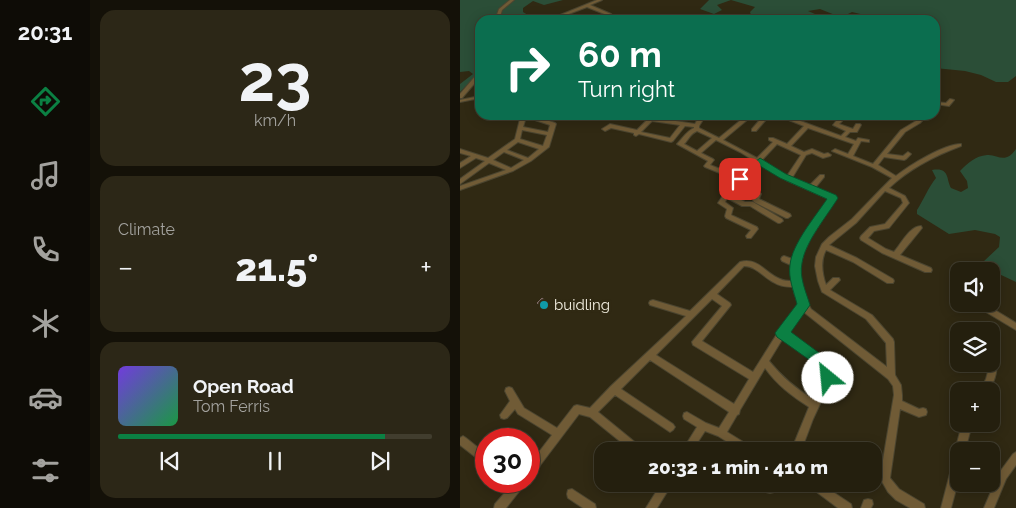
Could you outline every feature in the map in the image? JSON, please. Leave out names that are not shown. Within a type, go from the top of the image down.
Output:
[{"type":"street","points":[[498,15],[500,10],[512,0]]},
{"type":"street","points":[[562,15],[600,0]]},
{"type":"street","points":[[586,5],[610,15]]},
{"type":"street","points":[[460,97],[475,80]]},
{"type":"street","points":[[470,86],[475,84]]},
{"type":"street","points":[[460,102],[475,98]]},
{"type":"street","points":[[940,104],[947,106],[952,100]]},
{"type":"street","points":[[460,182],[517,140],[524,120]]},
{"type":"street","points":[[460,188],[511,170],[544,149],[553,124],[541,120]]},
{"type":"street","points":[[636,134],[650,120],[696,128],[788,178],[833,198],[800,250],[796,264],[797,284],[803,305],[816,318],[891,376],[897,385],[897,403],[885,478],[889,488],[920,508]]},
{"type":"street","points":[[680,144],[686,140],[700,120]]},
{"type":"street","points":[[697,153],[743,120]]},
{"type":"street","points":[[754,130],[763,120]]},
{"type":"street","points":[[794,120],[821,127],[858,144]]},
{"type":"street","points":[[839,120],[836,125],[848,130],[855,131],[858,125]]},
{"type":"street","points":[[874,166],[903,131],[920,120]]},
{"type":"street","points":[[671,140],[683,125]]},
{"type":"street","points":[[788,146],[808,125]]},
{"type":"street","points":[[605,129],[610,126],[636,134],[671,140],[680,144],[710,160],[707,166],[739,180],[758,194],[756,200],[788,216]]},
{"type":"street","points":[[522,128],[549,134]]},
{"type":"street","points":[[842,138],[848,130]]},
{"type":"street","points":[[517,140],[544,149]]},
{"type":"street","points":[[749,236],[755,229],[727,216],[730,208],[722,203],[726,195],[759,161],[774,140],[804,154]]},
{"type":"street","points":[[850,156],[860,140],[867,141]]},
{"type":"street","points":[[891,376],[890,342],[869,317],[825,290],[819,269],[820,255],[824,246],[867,210],[896,178],[921,163],[959,145]]},
{"type":"street","points":[[503,150],[529,160]]},
{"type":"street","points":[[460,151],[511,170]]},
{"type":"street","points":[[788,178],[804,154],[812,151],[823,156],[828,155]]},
{"type":"street","points":[[835,151],[874,166],[896,178]]},
{"type":"street","points":[[882,155],[904,158],[908,154]]},
{"type":"street","points":[[460,166],[475,156]]},
{"type":"street","points":[[475,171],[491,178]]},
{"type":"street","points":[[812,188],[822,176]]},
{"type":"street","points":[[885,189],[903,197],[906,203],[887,226],[875,227],[863,237],[878,247],[928,270]]},
{"type":"street","points":[[726,195],[742,204],[753,205],[780,221]]},
{"type":"street","points":[[896,255],[919,228]]},
{"type":"street","points":[[824,246],[855,260],[890,281]]},
{"type":"street","points":[[784,259],[796,264]]},
{"type":"street","points":[[592,413],[649,355],[692,316],[735,270],[747,262],[777,281],[797,284]]},
{"type":"street","points":[[825,290],[836,280]]},
{"type":"street","points":[[712,295],[727,305],[696,342],[754,377]]},
{"type":"street","points":[[653,303],[692,316]]},
{"type":"street","points":[[721,433],[782,333],[803,305]]},
{"type":"street","points":[[991,312],[1016,327]]},
{"type":"street","points":[[782,333],[829,368],[828,378],[800,442]]},
{"type":"street","points":[[649,355],[736,411]]},
{"type":"street","points":[[765,362],[786,387],[815,404]]},
{"type":"street","points":[[614,389],[670,427]]},
{"type":"street","points":[[509,392],[514,403],[531,418],[557,433]]},
{"type":"street","points":[[504,415],[514,403]]},
{"type":"street","points":[[897,403],[919,413],[922,412]]},
{"type":"street","points":[[540,457],[577,409],[592,413],[628,442]]},
{"type":"street","points":[[687,416],[736,442]]},
{"type":"street","points":[[693,442],[703,426]]},
{"type":"street","points":[[463,441],[475,451]]},
{"type":"street","points":[[989,508],[1002,476],[1016,457]]},
{"type":"street","points":[[651,508],[662,492]]},
{"type":"street","points":[[824,492],[847,508]]},
{"type":"street","points":[[946,508],[950,492]]},
{"type":"street","points":[[499,508],[511,493]]},
{"type":"street","points":[[572,494],[591,508]]},
{"type":"green space","points":[[460,0],[563,0],[544,5],[533,1],[523,8],[523,12],[528,15],[475,15],[475,77],[460,92],[460,84],[473,74],[469,71],[460,72]]},
{"type":"green space","points":[[709,0],[731,0],[717,5],[722,10],[714,14],[700,9]]},
{"type":"green space","points":[[731,0],[1016,0],[1016,76],[1008,82],[996,82],[981,75],[965,71],[940,68],[940,15],[864,15],[852,12],[846,15],[835,15],[820,9],[808,11],[817,15],[751,15],[750,12],[755,7]]},
{"type":"green space","points":[[1016,149],[1016,282],[1000,274],[1000,262],[983,262],[999,247],[1000,237],[995,234],[975,230],[949,234],[917,214],[917,210],[936,178],[932,170],[942,170],[945,172],[951,188],[961,192],[968,188],[967,181],[960,171],[975,158],[991,155],[1005,158]]},
{"type":"building","name":"buidling","points":[[542,298],[548,303],[543,308],[537,303]]},
{"type":"place","name":"buidling","points":[[544,305]]},
{"type":"route","points":[[740,179],[760,161],[783,176],[833,198],[800,250],[796,264],[796,277],[803,305],[782,333],[823,362],[829,368],[828,378]]}]
